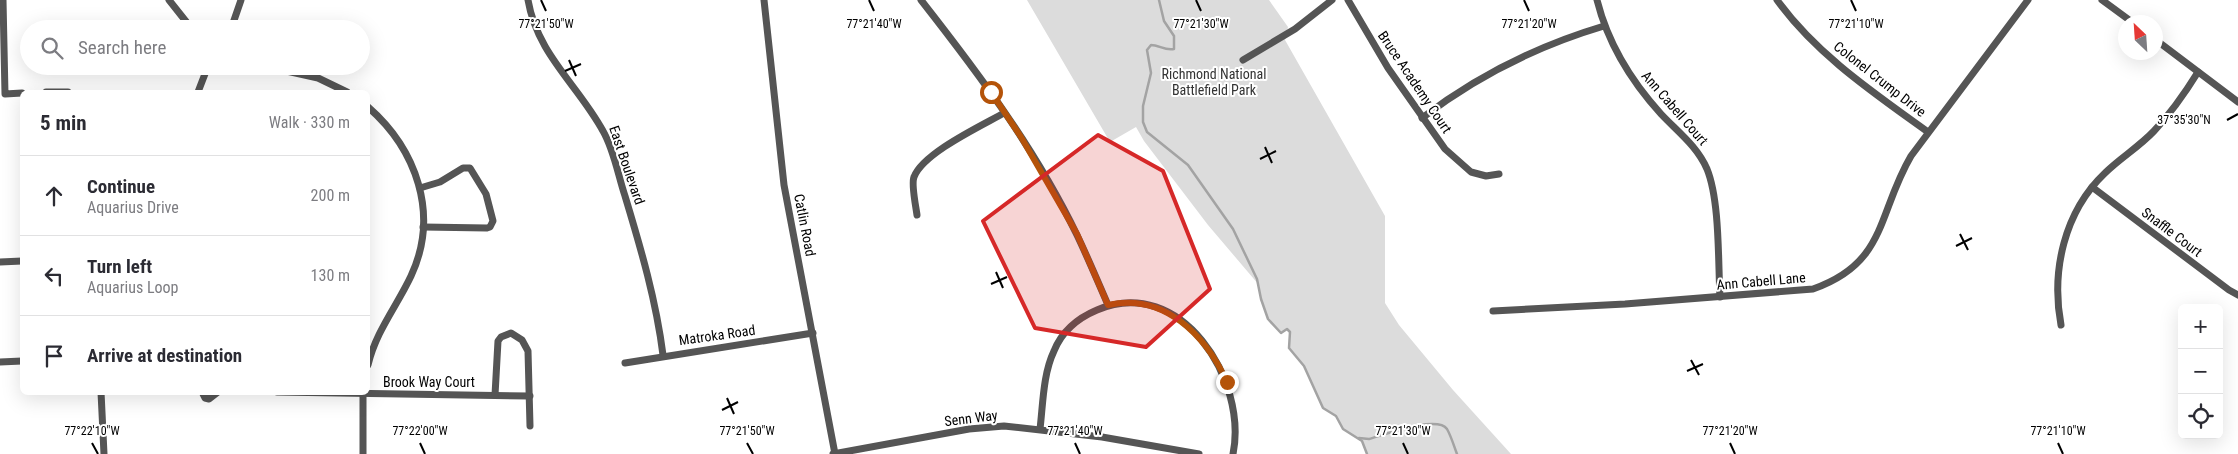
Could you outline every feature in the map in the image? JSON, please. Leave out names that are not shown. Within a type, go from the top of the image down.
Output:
[{"type":"street","points":[[3,0],[5,94],[20,94]]},
{"type":"street","points":[[169,0],[185,20]]},
{"type":"street","points":[[235,20],[241,0]]},
{"type":"street","name":"East Boulevard","points":[[528,0],[541,41],[604,133],[646,262],[656,308],[663,355]]},
{"type":"street","name":"Catlin Road","points":[[764,0],[784,185],[834,454]]},
{"type":"street","points":[[921,0],[972,66],[1021,137],[1077,234],[1108,305]]},
{"type":"street","points":[[1244,60],[1295,29],[1332,0]]},
{"type":"street","name":"Bruce Academy Court","points":[[1348,0],[1388,68],[1446,149],[1468,170],[1477,175],[1499,174]]},
{"type":"street","name":"Ann Cabell Court","points":[[1597,0],[1604,26],[1634,81],[1650,101],[1693,146],[1707,170],[1713,194],[1720,297]]},
{"type":"street","name":"Colonel Crump Drive","points":[[1777,0],[1792,20],[1831,58],[1928,132]]},
{"type":"street","name":"Ann Cabell Lane","points":[[1492,311],[1813,290],[1829,284],[1852,269],[1871,248],[1878,236],[1897,183],[1911,156],[2028,0]]},
{"type":"street","points":[[2102,0],[2122,15]]},
{"type":"street","points":[[1422,118],[1461,90],[1508,62],[1570,36],[1604,26]]},
{"type":"street","points":[[2163,45],[2238,102]]},
{"type":"street","points":[[2062,325],[2058,282],[2063,243],[2075,214],[2092,187],[2108,169],[2154,132],[2198,72]]},
{"type":"street","points":[[199,90],[205,75]]},
{"type":"street","points":[[304,75],[318,78],[343,90]]},
{"type":"street","points":[[370,108],[388,126],[401,143],[414,169],[420,188],[424,227],[412,275],[383,324],[370,360]]},
{"type":"street","points":[[917,215],[913,178],[924,161],[1004,113]]},
{"type":"street","points":[[420,188],[440,182],[463,168],[470,168],[486,194],[493,221],[490,227],[487,228],[424,227]]},
{"type":"street","name":"Snaffle Court","points":[[2092,187],[2208,275],[2238,295]]},
{"type":"street","points":[[0,262],[20,261]]},
{"type":"street","points":[[1040,429],[1048,369],[1054,350],[1068,329],[1079,320],[1108,305],[1140,303],[1162,310],[1179,320],[1204,342],[1220,365],[1232,397],[1235,428],[1233,454]]},
{"type":"street","name":"Brook Way Court","points":[[495,395],[498,341],[501,336],[511,333],[522,340],[528,351],[530,426]]},
{"type":"street","name":"Matroka Road","points":[[625,363],[663,355],[813,333]]},
{"type":"street","points":[[0,362],[20,361]]},
{"type":"street","name":"Brook Way Court","points":[[370,393],[530,396]]},
{"type":"street","points":[[101,395],[104,454]]},
{"type":"street","points":[[362,454],[363,395]]},
{"type":"street","name":"Senn Way","points":[[834,454],[986,426],[1040,429],[1199,454]]},
{"type":"highlighted area","points":[[1098,135],[1163,171],[1210,289],[1146,347],[1035,328],[983,221]]},
{"type":"green space","name":"Richmond National Battlefield Park","points":[[1027,0],[1269,0],[1288,27],[1285,40],[1385,216],[1385,303],[1399,325],[1453,390],[1511,454],[1367,454],[1362,441],[1343,429],[1336,416],[1323,408],[1304,366],[1289,348],[1290,331],[1287,329],[1281,333],[1268,319],[1261,299],[1259,285],[1208,225],[1144,141],[1136,127],[1110,142]]},
{"type":"waterway","points":[[1159,0],[1164,21],[1174,36],[1174,49],[1151,45],[1147,50],[1151,73],[1143,106],[1143,122],[1147,132],[1188,165],[1233,229],[1257,279],[1268,319],[1281,333],[1287,329],[1290,332],[1289,348],[1304,366],[1323,408],[1336,416],[1343,429],[1362,441],[1367,454]]},
{"type":"waterway","points":[[1359,438],[1369,439],[1422,425],[1441,425],[1447,429],[1457,454]]},
{"type":"route","points":[[991,92],[1021,137],[1077,234],[1108,305],[1128,302],[1140,303],[1162,310],[1179,320],[1204,342],[1220,365],[1227,382]]}]
